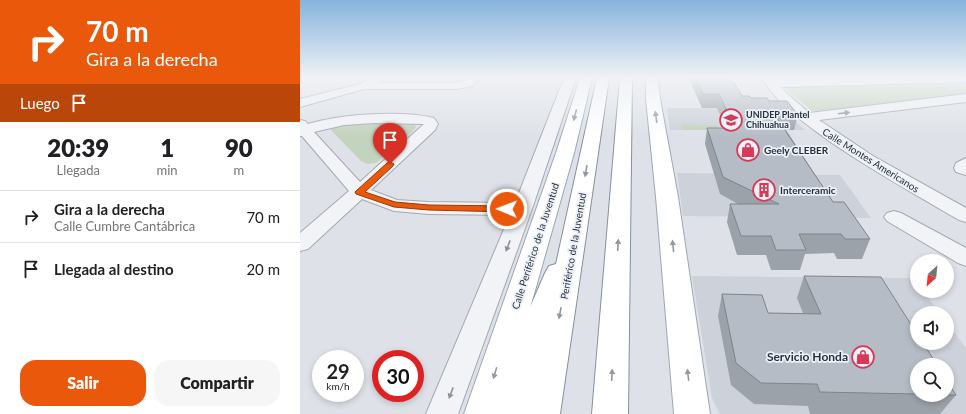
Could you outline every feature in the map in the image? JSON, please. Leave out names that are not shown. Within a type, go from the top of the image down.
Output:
[{"type":"main road","name":"Calle Periférico de la Juventud","points":[[482,414],[565,153],[589,97]]},
{"type":"main road","name":"Periférico de la Juventud","points":[[542,414],[577,224],[594,97]]},
{"type":"main road","points":[[610,414],[625,97]]},
{"type":"main road","points":[[654,97],[668,197],[692,414]]},
{"type":"main road","points":[[508,414],[530,344],[577,224]]},
{"type":"street","points":[[300,103],[321,97]]},
{"type":"street","points":[[442,414],[522,209],[563,97]]},
{"type":"street","name":"Calle Montes Americanos","points":[[785,97],[805,118],[856,152],[966,216]]},
{"type":"street","points":[[805,118],[966,98]]},
{"type":"street","points":[[300,244],[360,192],[430,127],[431,124],[429,121],[420,119],[354,119],[302,128]]},
{"type":"street","points":[[302,128],[360,192],[394,205],[429,208],[522,209]]},
{"type":"street","points":[[966,163],[962,166],[962,168],[966,170]]},
{"type":"street","points":[[894,217],[966,258]]},
{"type":"street","points":[[471,341],[504,342]]},
{"type":"shaded area","name":"UNIDEP Plantel Chihuahua","points":[[667,108],[782,109],[805,130],[670,130]]},
{"type":"shaded area","points":[[677,173],[840,175],[871,218],[683,216]]},
{"type":"shaded area","points":[[692,276],[910,278],[910,298],[928,298],[935,306],[910,306],[910,350],[954,350],[954,332],[966,348],[966,414],[720,414],[712,398]]},
{"type":"green space","points":[[796,97],[933,97],[821,112],[811,110]]},
{"type":"green space","points":[[414,123],[416,127],[412,132],[376,163],[367,164],[361,161],[330,129],[338,125],[346,124]]},
{"type":"green space","points":[[682,124],[716,125],[718,130],[682,130]]},
{"type":"building","points":[[721,97],[767,98],[769,101],[787,101],[798,115],[775,115],[833,202],[844,202],[870,239],[845,239],[841,234],[799,234],[806,250],[776,250],[771,236],[741,236],[730,204],[779,204],[723,177],[707,128],[735,128]]},
{"type":"building","points":[[804,276],[881,277],[910,323],[910,350],[927,350],[933,358],[910,358],[910,394],[820,392],[817,384],[761,383],[736,363],[722,294],[762,295],[768,313],[821,314]]},
{"type":"place","name":"UNIDEP Plantel Chihuahua","points":[[731,120]]},
{"type":"place","name":"Geely CLEBER","points":[[748,150]]},
{"type":"place","name":"Interceramic","points":[[764,190]]},
{"type":"place","name":"Servicio Honda","points":[[863,357]]},
{"type":"route","points":[[390,164],[360,192],[394,205],[429,208],[507,209]]}]
